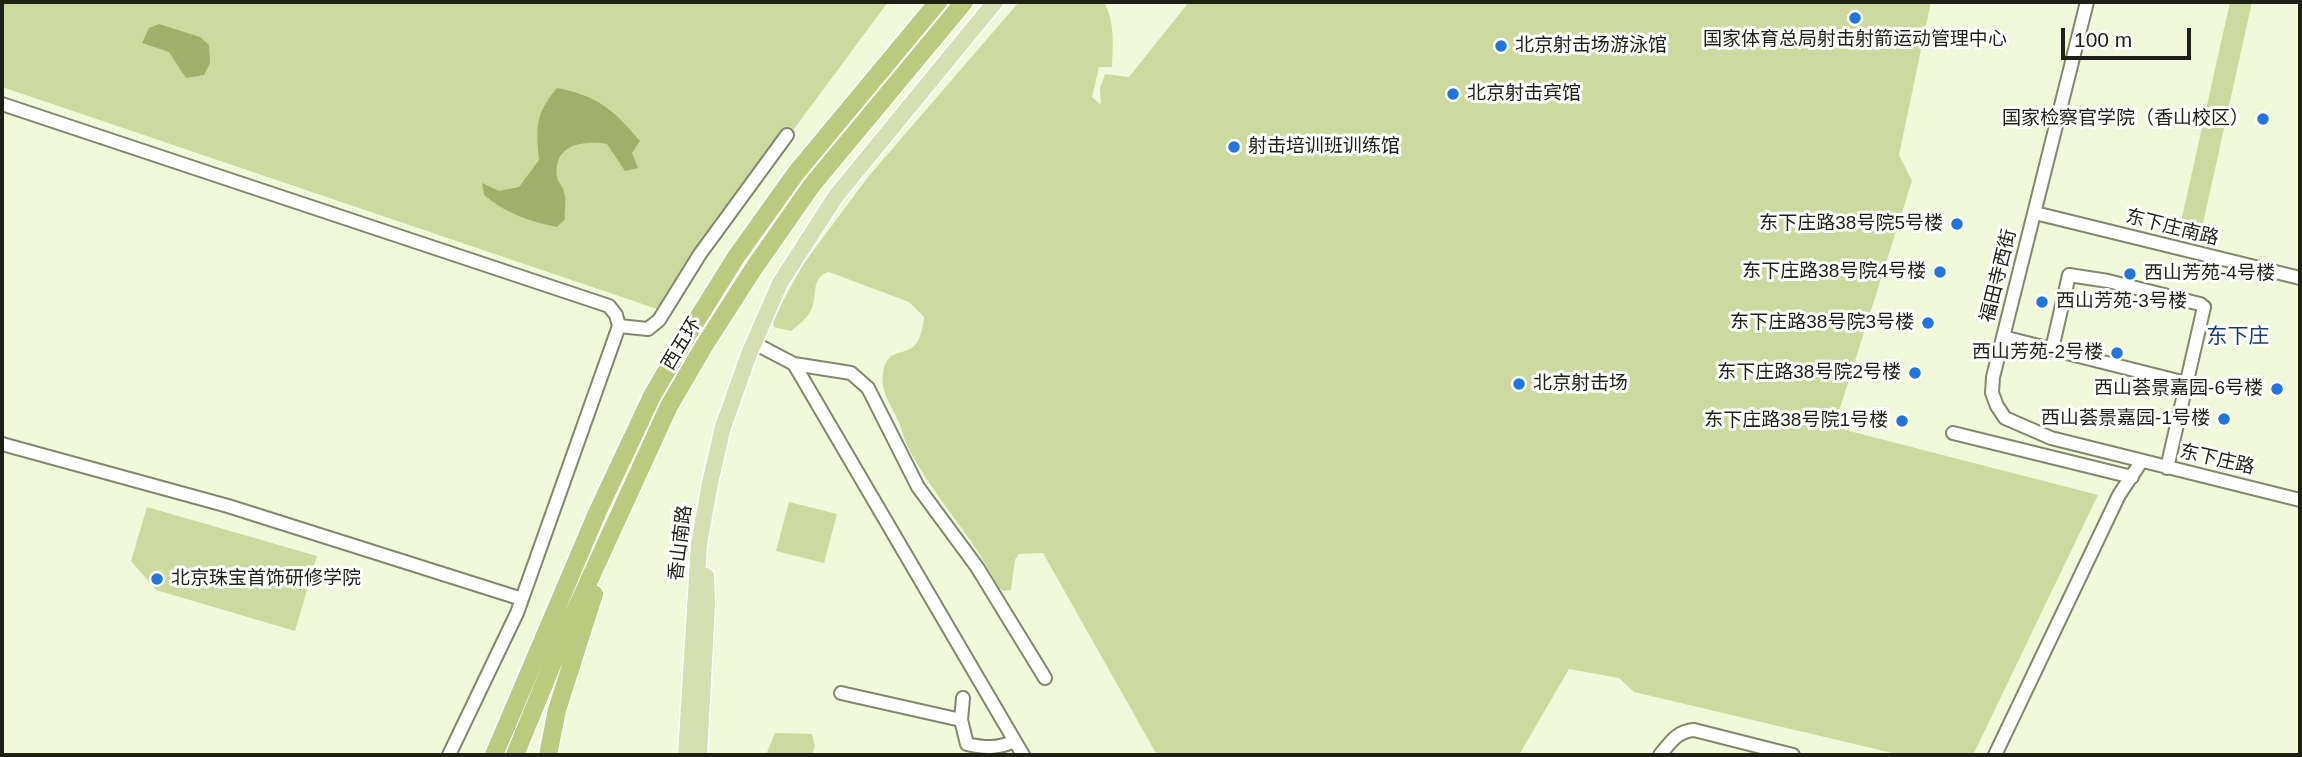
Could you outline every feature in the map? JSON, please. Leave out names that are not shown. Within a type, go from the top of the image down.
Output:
[{"type":"highway","name":"西五环","points":[[491,755],[602,501],[652,396],[688,334],[736,257],[796,173],[938,2]]},
{"type":"highway","name":"西五环","points":[[515,755],[565,633],[669,406],[754,268],[812,185],[964,2]]},
{"type":"highway","points":[[548,755],[556,710],[616,522]]},
{"type":"main road","name":"香山南路","points":[[686,755],[699,544],[723,427],[754,343],[780,283],[836,195],[995,2]]},
{"type":"main road","name":"香山南路","points":[[699,755],[707,604],[706,559],[710,521],[722,465],[754,366],[754,343]]},
{"type":"street","name":"福田寺西街","points":[[2087,2],[1993,377],[1992,393],[2005,418],[2051,438],[2141,462]]},
{"type":"street","points":[[2,104],[609,306],[616,315],[620,326],[522,599],[449,755]]},
{"type":"street","points":[[620,326],[648,329],[659,320],[700,254],[787,135]]},
{"type":"street","name":"东下庄南路","points":[[2035,213],[2300,278]]},
{"type":"street","points":[[2052,349],[2069,275],[2108,281],[2204,307],[2167,468]]},
{"type":"street","points":[[2003,337],[2186,383]]},
{"type":"street","points":[[754,343],[794,364],[851,373],[868,388],[918,487],[976,567],[1045,678]]},
{"type":"street","points":[[794,364],[1023,755]]},
{"type":"street","points":[[1953,433],[2132,477]]},
{"type":"street","points":[[2,444],[228,506],[522,599]]},
{"type":"street","points":[[1995,755],[2119,495],[2141,462]]},
{"type":"street","name":"东下庄路","points":[[2141,462],[2300,500]]},
{"type":"street","points":[[841,693],[961,720]]},
{"type":"street","points":[[964,698],[961,720],[967,744]]},
{"type":"street","points":[[1660,755],[1675,736],[1694,730],[1793,755]]},
{"type":"street","points":[[967,744],[986,748],[1014,741]]},
{"type":"street","points":[[1733,755],[1740,742]]},
{"type":"street","points":[[956,755],[967,744]]},
{"type":"shaded area","points":[[2,2],[888,2],[660,310],[2,87]]},
{"type":"shaded area","name":"北京射击场","points":[[1019,2],[1104,2],[1112,26],[1113,50],[1112,67],[1099,67],[1092,97],[1101,105],[1100,88],[1105,74],[1129,77],[1189,2],[1931,2],[1899,155],[1912,181],[1834,427],[2098,495],[1973,755],[1901,755],[1634,692],[1619,678],[1569,669],[1519,755],[1157,755],[1043,553],[1019,554],[1015,560],[1011,590],[1004,591],[999,588],[913,457],[885,393],[883,373],[891,357],[916,344],[924,317],[909,302],[829,272],[819,278],[813,305],[805,319],[791,331],[774,327],[773,319],[804,263],[868,177]]},
{"type":"shaded area","points":[[2230,2],[2252,2],[2200,237],[2179,231]]},
{"type":"shaded area","points":[[159,24],[200,37],[209,45],[210,63],[204,75],[186,78],[169,52],[142,43],[149,28]]},
{"type":"shaded area","points":[[557,88],[584,95],[604,106],[640,141],[632,153],[638,168],[625,171],[607,144],[580,144],[565,151],[557,166],[557,177],[565,195],[565,219],[557,227],[509,212],[484,195],[482,183],[499,191],[519,187],[539,160],[539,121],[544,106]]},
{"type":"shaded area","points":[[789,502],[837,514],[824,563],[776,551]]},
{"type":"shaded area","points":[[147,507],[317,556],[295,631],[156,590],[131,561]]},
{"type":"shaded area","points":[[775,733],[812,734],[815,746],[812,755],[766,755]]},
{"type":"place","name":"国家体育总局射击射箭运动管理中心","points":[[1855,18]]},
{"type":"place","name":"北京射击场游泳馆","points":[[1501,46]]},
{"type":"place","name":"北京射击宾馆","points":[[1453,94]]},
{"type":"place","name":"国家检察官学院（香山校区）","points":[[2263,119]]},
{"type":"place","name":"射击培训班训练馆","points":[[1234,147]]},
{"type":"place","name":"东下庄路38号院5号楼","points":[[1957,224]]},
{"type":"place","name":"东下庄路38号院4号楼","points":[[1940,272]]},
{"type":"place","name":"西山芳苑-4号楼","points":[[2130,274]]},
{"type":"place","name":"西山芳苑-3号楼","points":[[2042,302]]},
{"type":"place","name":"东下庄路38号院3号楼","points":[[1928,323]]},
{"type":"place","name":"西山芳苑-2号楼","points":[[2117,353]]},
{"type":"place","name":"东下庄路38号院2号楼","points":[[1915,373]]},
{"type":"place","name":"北京射击场","points":[[1519,384]]},
{"type":"place","name":"西山荟景嘉园-6号楼","points":[[2277,389]]},
{"type":"place","name":"西山荟景嘉园-1号楼","points":[[2224,419]]},
{"type":"place","name":"东下庄路38号院1号楼","points":[[1902,421]]},
{"type":"place","name":"北京珠宝首饰研修学院","points":[[157,579]]},
{"type":"district","name":"东下庄","points":[[2238,337]]}]
